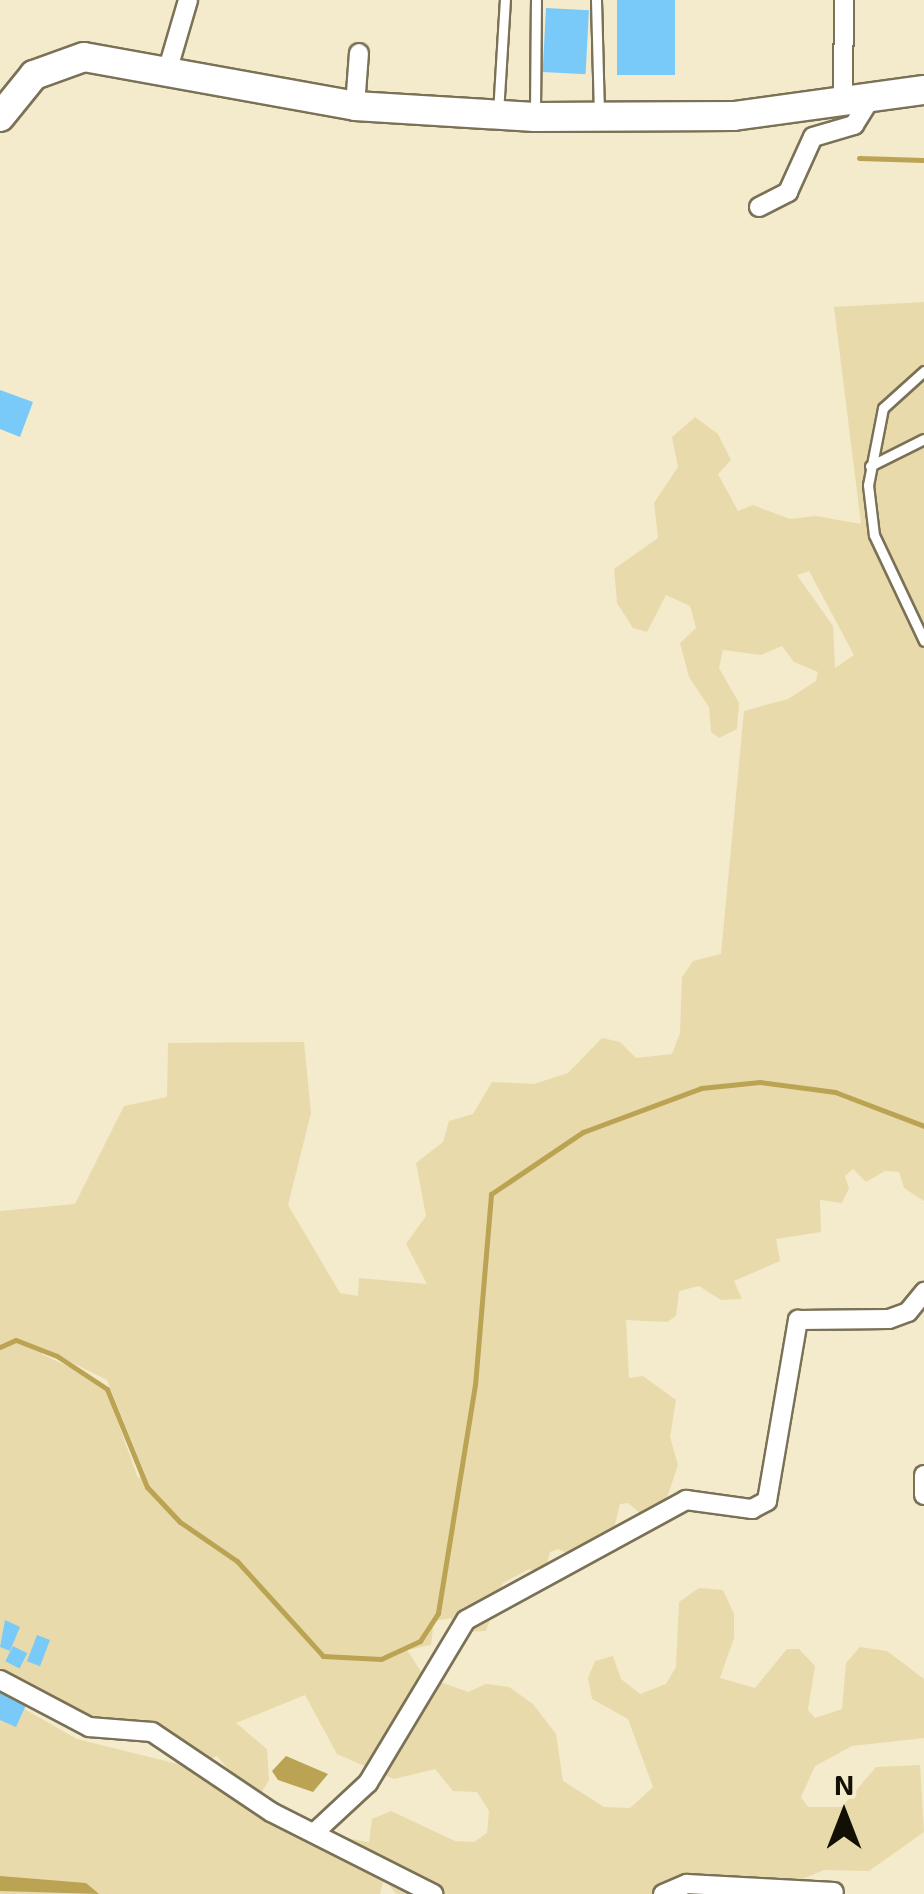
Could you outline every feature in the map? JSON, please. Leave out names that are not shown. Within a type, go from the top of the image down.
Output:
[{"type":"highway","points":[[0,117],[34,76],[68,59],[98,58],[354,106],[535,117],[600,119],[856,103],[924,90]]},
{"type":"street","points":[[167,72],[188,0]]},
{"type":"street","points":[[759,208],[788,192],[814,137],[854,124],[856,103],[844,0]]},
{"type":"street","points":[[354,106],[360,54]]},
{"type":"street","points":[[314,1833],[368,1783],[466,1620],[686,1500],[752,1508],[766,1501],[798,1320],[889,1319],[922,1304]]},
{"type":"street","points":[[924,1474],[924,1496]]},
{"type":"street","points":[[0,1680],[89,1726],[152,1732],[271,1812],[433,1894]]},
{"type":"street","points":[[664,1894],[687,1884],[834,1892]]},
{"type":"lane","points":[[498,115],[505,0]]},
{"type":"lane","points":[[535,117],[536,0]]},
{"type":"lane","points":[[596,0],[600,119]]},
{"type":"lane","points":[[924,371],[882,408],[870,466],[874,535],[924,641]]},
{"type":"lane","points":[[870,466],[924,438]]},
{"type":"shaded area","points":[[924,302],[924,1201],[904,1188],[899,1172],[885,1171],[866,1182],[853,1169],[845,1176],[849,1188],[842,1203],[820,1200],[821,1232],[776,1239],[780,1261],[734,1281],[742,1299],[721,1300],[699,1286],[679,1291],[676,1316],[667,1322],[626,1320],[629,1378],[643,1376],[676,1400],[670,1437],[678,1465],[657,1527],[628,1503],[620,1504],[613,1533],[580,1559],[558,1549],[550,1552],[544,1574],[529,1569],[503,1583],[486,1631],[458,1632],[451,1618],[434,1621],[431,1645],[407,1650],[424,1676],[468,1692],[486,1684],[509,1687],[533,1704],[556,1734],[563,1781],[604,1807],[630,1808],[653,1787],[628,1719],[592,1699],[588,1678],[595,1661],[613,1656],[621,1679],[640,1694],[666,1684],[676,1667],[679,1602],[699,1588],[723,1590],[734,1614],[734,1638],[720,1678],[755,1688],[787,1649],[799,1649],[815,1666],[808,1710],[815,1718],[842,1709],[846,1663],[860,1647],[887,1651],[924,1679],[924,1738],[852,1746],[815,1766],[801,1797],[808,1807],[842,1807],[876,1767],[920,1765],[924,1832],[869,1871],[824,1870],[766,1894],[396,1894],[384,1878],[380,1894],[0,1894],[0,1695],[77,1739],[198,1769],[345,1838],[369,1842],[372,1819],[391,1811],[455,1841],[474,1842],[487,1833],[489,1811],[477,1792],[453,1791],[435,1769],[394,1779],[337,1754],[305,1695],[236,1723],[267,1749],[269,1780],[262,1792],[240,1783],[217,1756],[202,1763],[151,1739],[89,1734],[44,1716],[0,1687],[0,1211],[75,1204],[124,1106],[167,1097],[168,1043],[304,1042],[311,1113],[288,1205],[340,1293],[358,1296],[359,1278],[427,1284],[406,1244],[426,1216],[416,1163],[443,1142],[449,1121],[473,1114],[492,1082],[534,1084],[568,1073],[602,1038],[620,1042],[636,1058],[672,1054],[680,1033],[682,977],[693,961],[721,954],[744,711],[788,699],[816,681],[818,672],[794,662],[782,646],[761,655],[723,650],[719,668],[739,703],[737,729],[719,738],[711,732],[709,707],[689,677],[680,643],[696,628],[690,606],[666,595],[647,632],[633,628],[617,603],[614,569],[658,538],[654,503],[678,467],[672,437],[695,417],[718,434],[731,460],[718,474],[738,511],[753,505],[790,519],[816,516],[861,524],[834,307]],"holes":[[[809,571],[854,655],[835,668],[833,626],[797,575]],[[43,1348],[107,1380],[145,1474],[138,1478],[104,1384],[42,1354]]]},
{"type":"shaded area","points":[[286,1756],[328,1774],[313,1792],[278,1780],[272,1771]]},
{"type":"shaded area","points":[[0,1876],[86,1883],[99,1894],[0,1891]]},
{"type":"building","points":[[617,0],[675,0],[675,75],[617,75]]},
{"type":"building","points":[[546,8],[589,10],[586,74],[543,72]]},
{"type":"building","points":[[0,390],[33,402],[20,437],[0,429]]},
{"type":"building","points":[[5,1620],[20,1627],[10,1651],[0,1647]]},
{"type":"building","points":[[37,1635],[50,1640],[40,1666],[27,1661]]},
{"type":"building","points":[[13,1646],[27,1653],[20,1668],[5,1661]]},
{"type":"building","points":[[0,1691],[27,1703],[16,1727],[0,1720]]},
{"type":"waterway","points":[[859,158],[924,160]]},
{"type":"waterway","points":[[0,1347],[16,1340],[57,1356],[107,1389],[147,1487],[180,1522],[237,1561],[323,1656],[381,1659],[420,1641],[438,1613],[475,1385],[491,1194],[583,1132],[701,1088],[760,1082],[835,1092],[924,1126]]}]
